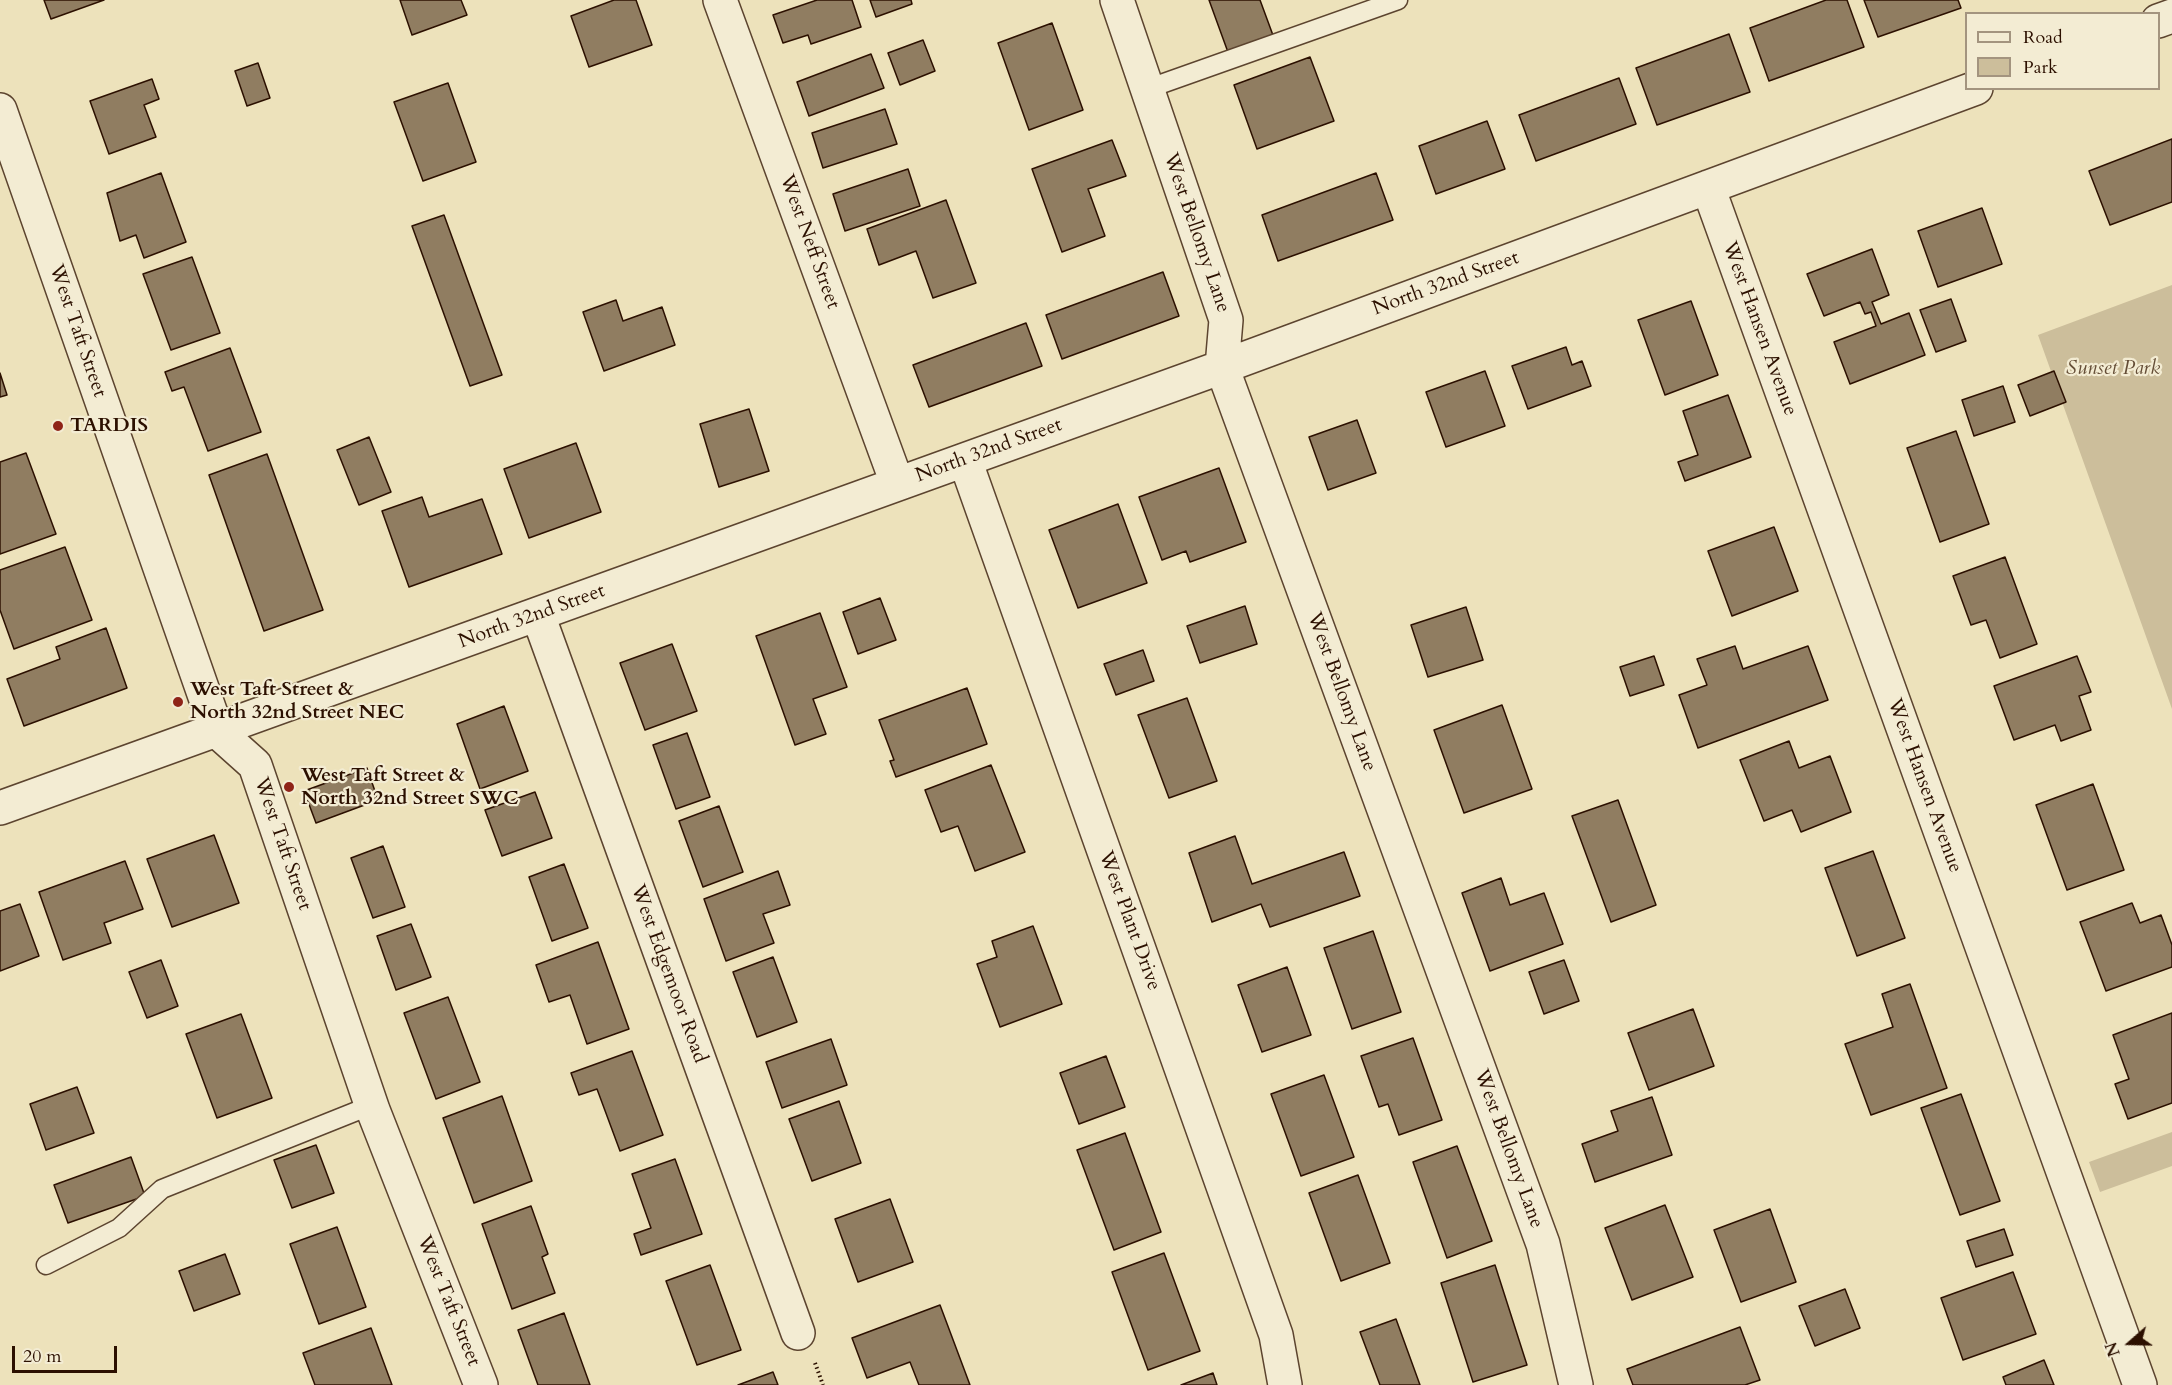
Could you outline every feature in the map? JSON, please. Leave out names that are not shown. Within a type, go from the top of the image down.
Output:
[{"type":"street","name":"West Neff Street","points":[[720,0],[897,483]]},
{"type":"street","name":"West Bellomy Lane","points":[[1117,0],[1226,320],[1222,367],[1543,1244],[1576,1385]]},
{"type":"street","name":"North 32nd Street","points":[[0,808],[1222,367],[1971,90]]},
{"type":"street","name":"West Taft Street","points":[[0,110],[217,731],[255,765],[372,1105],[481,1385]]},
{"type":"street","name":"West Hansen Avenue","points":[[1708,187],[2140,1385]]},
{"type":"street","name":"West Plant Drive","points":[[965,460],[1276,1335],[1285,1385]]},
{"type":"street","name":"West Edgemoor Road","points":[[538,615],[798,1333]]},
{"type":"lane","points":[[1147,89],[1398,0]]},
{"type":"lane","points":[[46,1265],[118,1228],[162,1189],[372,1105]]},
{"type":"green space","name":"Sunset Park","points":[[2172,285],[2172,709],[2038,335]]},
{"type":"green space","points":[[2172,1132],[2172,1166],[2100,1192],[2089,1162]]},
{"type":"building","points":[[44,0],[104,0],[51,19]]},
{"type":"building","points":[[400,0],[461,0],[467,15],[412,35]]},
{"type":"building","points":[[614,0],[636,0],[652,45],[589,67],[571,16]]},
{"type":"building","points":[[817,0],[852,0],[861,27],[811,44],[808,35],[783,43],[773,15]]},
{"type":"building","points":[[870,0],[911,0],[912,4],[876,17]]},
{"type":"building","points":[[1209,0],[1260,0],[1274,38],[1229,55]]},
{"type":"building","points":[[1826,0],[1847,0],[1864,47],[1769,81],[1750,28]]},
{"type":"building","points":[[1864,0],[1958,0],[1961,8],[1878,37]]},
{"type":"building","points":[[1052,23],[1083,110],[1029,130],[998,43]]},
{"type":"building","points":[[1729,34],[1750,92],[1657,125],[1636,68]]},
{"type":"building","points":[[923,40],[935,71],[900,85],[888,53]]},
{"type":"building","points":[[871,54],[884,88],[809,116],[797,82]]},
{"type":"building","points":[[1310,57],[1334,121],[1257,149],[1234,85]]},
{"type":"building","points":[[258,63],[270,98],[247,106],[235,71]]},
{"type":"building","points":[[1619,78],[1636,124],[1536,161],[1519,115]]},
{"type":"building","points":[[152,79],[159,99],[144,105],[156,137],[109,154],[90,101]]},
{"type":"building","points":[[448,83],[476,162],[423,181],[394,102]]},
{"type":"building","points":[[885,109],[897,144],[823,168],[812,133]]},
{"type":"building","points":[[1487,121],[1505,169],[1436,194],[1419,146]]},
{"type":"building","points":[[2172,139],[2172,202],[2110,225],[2089,171]]},
{"type":"building","points":[[1112,140],[1126,176],[1088,189],[1105,236],[1062,252],[1032,169]]},
{"type":"building","points":[[908,169],[920,206],[845,231],[833,194]]},
{"type":"building","points":[[161,173],[186,242],[144,258],[136,235],[120,241],[107,193]]},
{"type":"building","points":[[1376,173],[1393,220],[1278,261],[1262,215]]},
{"type":"building","points":[[946,200],[976,283],[933,298],[916,251],[879,265],[867,229]]},
{"type":"building","points":[[1982,208],[2002,264],[1938,287],[1918,231]]},
{"type":"building","points":[[444,215],[502,375],[470,386],[412,226]]},
{"type":"building","points":[[1872,249],[1889,295],[1872,302],[1881,324],[1909,313],[1925,355],[1850,384],[1834,342],[1876,326],[1871,312],[1865,314],[1860,302],[1824,316],[1807,274]]},
{"type":"building","points":[[192,257],[220,333],[171,350],[143,274]]},
{"type":"building","points":[[1163,272],[1179,316],[1062,359],[1046,315]]},
{"type":"building","points":[[1951,299],[1966,341],[1936,352],[1920,310]]},
{"type":"building","points":[[616,300],[623,321],[662,307],[675,345],[604,371],[583,312]]},
{"type":"building","points":[[1691,301],[1718,375],[1665,395],[1638,320]]},
{"type":"building","points":[[1026,323],[1042,366],[929,407],[913,365]]},
{"type":"building","points":[[1566,347],[1572,365],[1582,361],[1591,386],[1528,409],[1512,366]]},
{"type":"building","points":[[230,348],[261,432],[208,451],[184,387],[172,391],[165,372]]},
{"type":"building","points":[[1485,371],[1505,426],[1446,447],[1426,392]]},
{"type":"building","points":[[2054,371],[2066,402],[2030,416],[2018,385]]},
{"type":"building","points":[[0,373],[7,395],[0,397]]},
{"type":"building","points":[[2003,386],[2015,422],[1974,436],[1962,400]]},
{"type":"building","points":[[1728,395],[1751,457],[1685,481],[1678,462],[1698,455],[1683,411]]},
{"type":"building","points":[[749,409],[769,471],[719,487],[700,424]]},
{"type":"building","points":[[1357,420],[1376,473],[1328,490],[1309,437]]},
{"type":"building","points":[[1956,431],[1989,524],[1940,542],[1907,448]]},
{"type":"building","points":[[369,437],[391,492],[359,505],[337,450]]},
{"type":"building","points":[[576,443],[601,512],[529,538],[504,469]]},
{"type":"building","points":[[26,453],[56,534],[0,554],[0,462]]},
{"type":"building","points":[[267,454],[323,610],[264,631],[209,475]]},
{"type":"building","points":[[1219,468],[1246,542],[1190,562],[1186,551],[1162,560],[1139,497]]},
{"type":"building","points":[[422,497],[429,517],[482,499],[502,554],[409,587],[382,511]]},
{"type":"building","points":[[1118,504],[1147,583],[1078,608],[1049,530]]},
{"type":"building","points":[[1774,527],[1798,591],[1732,616],[1708,551]]},
{"type":"building","points":[[65,547],[92,620],[14,649],[0,610],[0,570]]},
{"type":"building","points":[[2005,557],[2037,644],[2000,658],[1986,620],[1971,625],[1953,576]]},
{"type":"building","points":[[880,598],[896,640],[858,654],[843,612]]},
{"type":"building","points":[[1245,606],[1257,644],[1200,663],[1187,626]]},
{"type":"building","points":[[1466,607],[1483,660],[1428,677],[1411,625]]},
{"type":"building","points":[[820,613],[847,687],[813,699],[826,734],[795,745],[756,636]]},
{"type":"building","points":[[106,628],[127,688],[24,726],[7,679],[60,659],[56,647]]},
{"type":"building","points":[[672,644],[697,711],[645,730],[620,663]]},
{"type":"building","points":[[1735,646],[1743,669],[1808,646],[1828,700],[1698,748],[1679,695],[1707,685],[1697,659]]},
{"type":"building","points":[[1143,650],[1154,681],[1116,695],[1104,664]]},
{"type":"building","points":[[1654,656],[1664,685],[1630,696],[1620,667]]},
{"type":"building","points":[[2077,656],[2091,692],[2079,696],[2091,730],[2061,741],[2055,725],[2014,740],[1994,686]]},
{"type":"building","points":[[967,688],[987,744],[896,777],[890,761],[894,760],[879,720]]},
{"type":"building","points":[[1187,698],[1217,781],[1169,798],[1138,715]]},
{"type":"building","points":[[1502,705],[1532,789],[1464,813],[1434,730]]},
{"type":"building","points":[[504,706],[528,771],[480,789],[457,724]]},
{"type":"building","points":[[687,733],[710,797],[676,809],[653,745]]},
{"type":"building","points":[[1789,741],[1799,768],[1830,756],[1851,812],[1801,832],[1792,810],[1764,821],[1740,760]]},
{"type":"building","points":[[991,765],[1025,852],[975,871],[958,826],[941,832],[925,790]]},
{"type":"building","points":[[367,768],[378,800],[316,823],[304,791]]},
{"type":"building","points":[[2093,784],[2124,870],[2067,890],[2036,805]]},
{"type":"building","points":[[535,792],[552,838],[502,856],[485,810]]},
{"type":"building","points":[[1618,800],[1656,905],[1611,922],[1572,816]]},
{"type":"building","points":[[719,806],[743,872],[703,887],[679,821]]},
{"type":"building","points":[[214,835],[239,903],[172,927],[147,859]]},
{"type":"building","points":[[1235,836],[1252,884],[1344,852],[1360,896],[1270,927],[1261,904],[1212,922],[1189,853]]},
{"type":"building","points":[[383,846],[405,907],[373,918],[351,858]]},
{"type":"building","points":[[1873,851],[1905,938],[1857,956],[1825,868]]},
{"type":"building","points":[[125,861],[143,909],[104,923],[111,943],[63,960],[39,892]]},
{"type":"building","points":[[564,864],[588,928],[552,941],[529,877]]},
{"type":"building","points":[[778,871],[790,905],[763,914],[774,943],[726,961],[704,899]]},
{"type":"building","points":[[1501,878],[1510,905],[1544,893],[1563,944],[1490,971],[1462,893]]},
{"type":"building","points":[[2132,903],[2140,923],[2161,915],[2172,945],[2172,967],[2106,991],[2080,922]]},
{"type":"building","points":[[20,904],[39,956],[0,971],[0,911]]},
{"type":"building","points":[[411,924],[431,977],[396,990],[377,936]]},
{"type":"building","points":[[1033,926],[1062,1004],[1000,1027],[977,964],[997,957],[992,941]]},
{"type":"building","points":[[1373,931],[1401,1012],[1352,1029],[1324,948]]},
{"type":"building","points":[[598,942],[629,1029],[587,1044],[570,995],[549,1002],[536,965]]},
{"type":"building","points":[[773,957],[797,1022],[757,1037],[733,972]]},
{"type":"building","points":[[161,960],[178,1006],[147,1018],[129,972]]},
{"type":"building","points":[[1564,960],[1579,1001],[1544,1014],[1529,972]]},
{"type":"building","points":[[1287,967],[1311,1035],[1262,1052],[1238,985]]},
{"type":"building","points":[[1910,984],[1947,1088],[1871,1115],[1845,1044],[1893,1027],[1882,994]]},
{"type":"building","points":[[448,997],[480,1082],[436,1099],[404,1013]]},
{"type":"building","points":[[1693,1009],[1714,1066],[1649,1090],[1628,1033]]},
{"type":"building","points":[[2172,1013],[2172,1103],[2128,1119],[2115,1084],[2129,1079],[2113,1035]]},
{"type":"building","points":[[241,1014],[272,1098],[217,1118],[186,1034]]},
{"type":"building","points":[[1413,1038],[1442,1120],[1399,1135],[1388,1104],[1379,1107],[1361,1056]]},
{"type":"building","points":[[831,1039],[847,1085],[782,1108],[766,1062]]},
{"type":"building","points":[[632,1051],[663,1135],[620,1151],[597,1089],[579,1095],[571,1073]]},
{"type":"building","points":[[1106,1056],[1125,1107],[1079,1124],[1060,1073]]},
{"type":"building","points":[[1324,1075],[1354,1157],[1301,1176],[1271,1094]]},
{"type":"building","points":[[77,1087],[94,1133],[46,1150],[30,1104]]},
{"type":"building","points":[[1961,1094],[2000,1201],[1960,1215],[1921,1108]]},
{"type":"building","points":[[502,1096],[532,1181],[474,1203],[443,1118]]},
{"type":"building","points":[[1652,1097],[1672,1155],[1595,1182],[1582,1144],[1618,1131],[1611,1111]]},
{"type":"building","points":[[839,1101],[861,1163],[812,1181],[789,1119]]},
{"type":"building","points":[[1125,1133],[1161,1232],[1114,1250],[1077,1150]]},
{"type":"building","points":[[316,1145],[334,1193],[292,1208],[274,1160]]},
{"type":"building","points":[[1457,1146],[1492,1241],[1447,1258],[1413,1162]]},
{"type":"building","points":[[131,1157],[145,1196],[68,1223],[54,1185]]},
{"type":"building","points":[[675,1159],[702,1234],[641,1255],[634,1234],[651,1228],[632,1174]]},
{"type":"building","points":[[1358,1175],[1390,1263],[1341,1281],[1309,1193]]},
{"type":"building","points":[[890,1199],[913,1262],[858,1282],[835,1219]]},
{"type":"building","points":[[1665,1205],[1693,1277],[1632,1300],[1605,1228]]},
{"type":"building","points":[[531,1206],[548,1254],[542,1257],[555,1293],[512,1309],[482,1224]]},
{"type":"building","points":[[1770,1209],[1796,1282],[1741,1302],[1714,1230]]},
{"type":"building","points":[[337,1227],[366,1307],[319,1324],[290,1244]]},
{"type":"building","points":[[2004,1229],[2013,1255],[1976,1267],[1967,1241]]},
{"type":"building","points":[[1164,1253],[1200,1351],[1148,1370],[1112,1272]]},
{"type":"building","points":[[225,1254],[240,1294],[194,1311],[179,1271]]},
{"type":"building","points":[[710,1265],[741,1350],[697,1365],[666,1281]]},
{"type":"building","points":[[1495,1265],[1527,1365],[1473,1382],[1441,1283]]},
{"type":"building","points":[[2013,1272],[2036,1334],[1963,1360],[1941,1298]]},
{"type":"building","points":[[1845,1289],[1860,1328],[1815,1346],[1799,1306]]},
{"type":"building","points":[[940,1305],[970,1385],[919,1385],[910,1362],[867,1378],[852,1338]]},
{"type":"building","points":[[564,1313],[590,1385],[538,1385],[518,1330]]},
{"type":"building","points":[[1396,1319],[1420,1385],[1380,1385],[1360,1332]]},
{"type":"building","points":[[1740,1327],[1760,1380],[1745,1385],[1633,1385],[1627,1369]]},
{"type":"building","points":[[371,1328],[392,1385],[315,1385],[303,1353]]},
{"type":"building","points":[[2044,1360],[2054,1385],[2006,1385],[2003,1377]]},
{"type":"building","points":[[773,1372],[778,1385],[738,1385]]},
{"type":"building","points":[[1213,1373],[1217,1385],[1181,1385]]},
{"type":"place","name":"TARDIS","points":[[58,426]]},
{"type":"place","name":"West Taft Street & North 32nd Street NEC","points":[[178,702]]},
{"type":"place","name":"West Taft Street & North 32nd Street SWC","points":[[289,787]]}]
